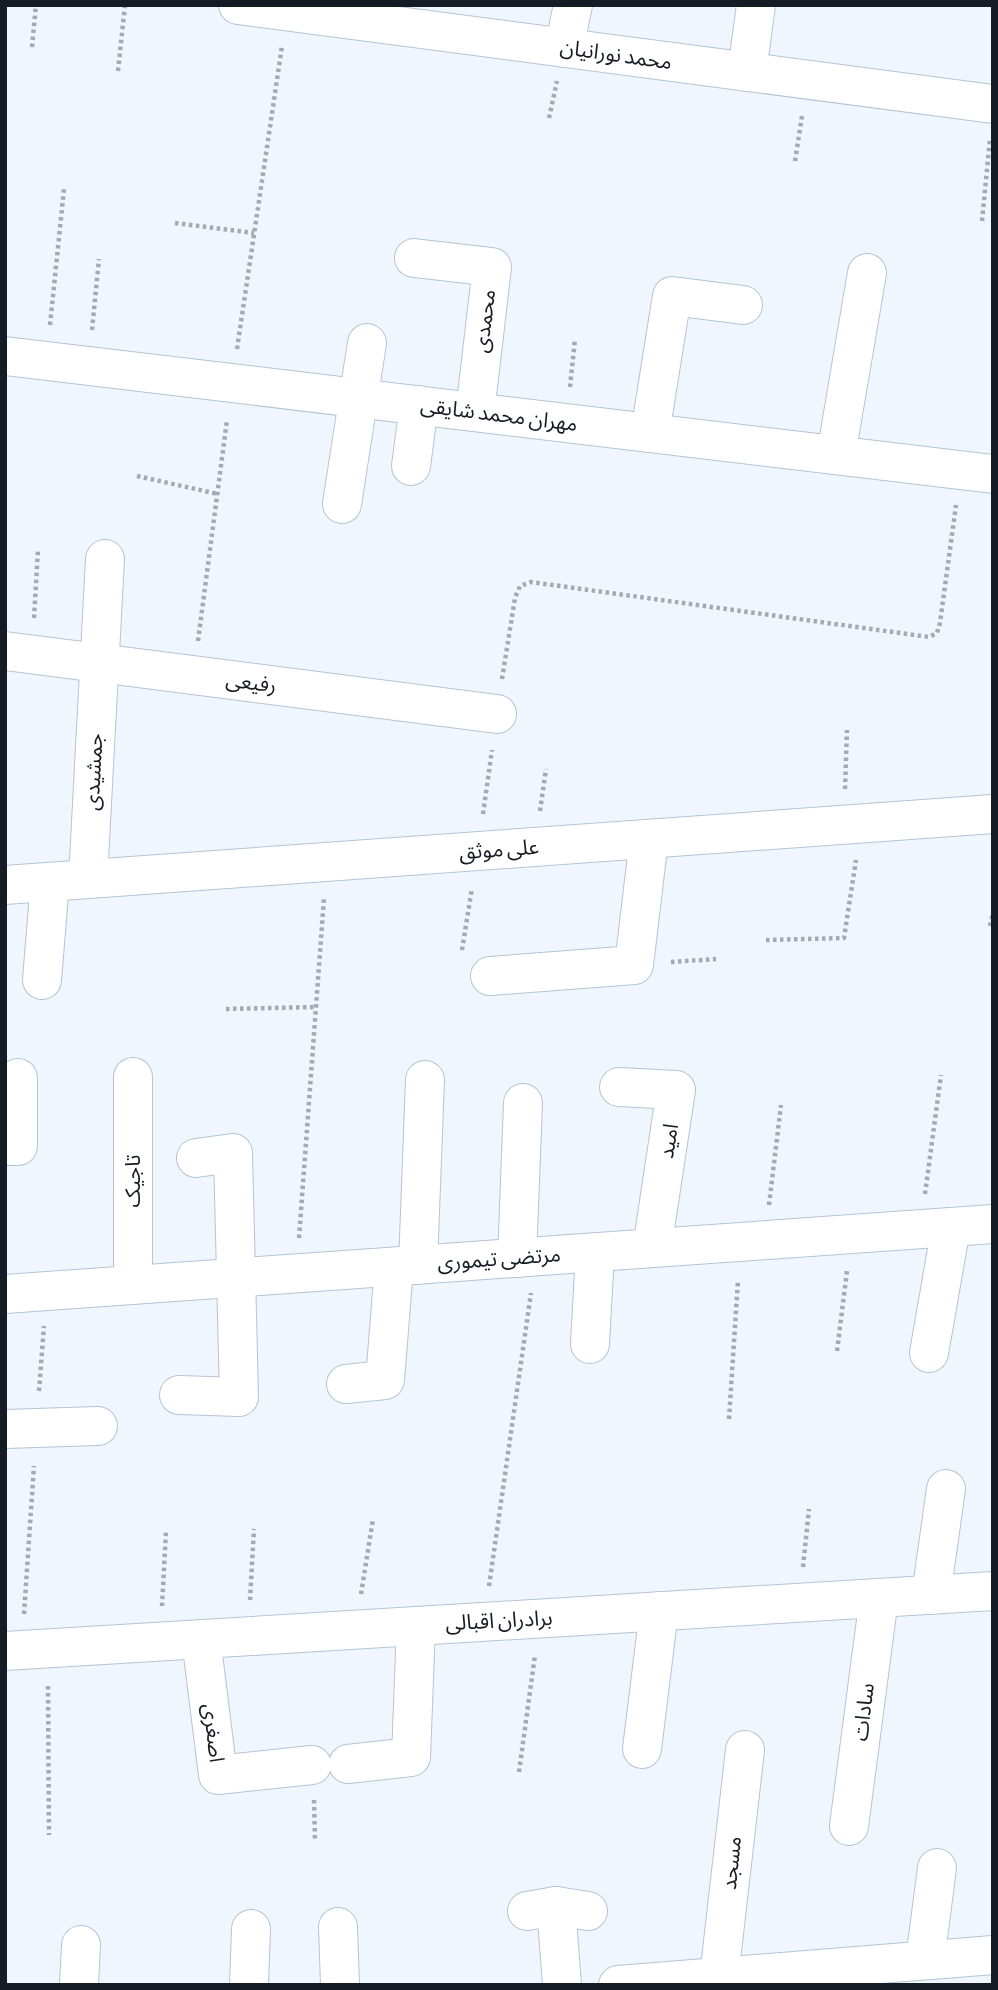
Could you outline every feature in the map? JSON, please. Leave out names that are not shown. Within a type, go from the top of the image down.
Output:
[{"type":"street","name":"محمد نورانیان","points":[[239,5],[287,12],[373,14],[564,48],[808,80],[992,115]]},
{"type":"street","points":[[564,48],[572,5]]},
{"type":"street","points":[[747,72],[756,5]]},
{"type":"street","name":"محمدی","points":[[414,258],[492,267],[475,412]]},
{"type":"street","points":[[836,455],[867,273]]},
{"type":"street","points":[[650,433],[672,296],[743,305]]},
{"type":"street","points":[[342,504],[368,343]]},
{"type":"street","name":"مهران محمد شایقی","points":[[5,356],[977,472]]},
{"type":"street","points":[[411,466],[419,405]]},
{"type":"street","name":"جمشیدی","points":[[88,879],[105,559]]},
{"type":"street","name":"رفیعی","points":[[18,653],[497,714]]},
{"type":"street","name":"علی موثق","points":[[5,885],[993,814]]},
{"type":"street","points":[[490,975],[634,965],[649,839]]},
{"type":"street","points":[[43,980],[50,882]]},
{"type":"street","name":"تاجیک","points":[[133,1077],[133,1285]]},
{"type":"street","points":[[5,1146],[18,1146],[18,1078]]},
{"type":"street","points":[[346,1384],[385,1380],[406,1266],[425,1080]]},
{"type":"street","name":"امید","points":[[619,1087],[677,1090],[652,1248]]},
{"type":"street","points":[[523,1103],[527,1257]]},
{"type":"street","points":[[179,1395],[239,1397],[233,1153],[196,1158]]},
{"type":"street","name":"مرتضی تیموری","points":[[5,1294],[993,1224]]},
{"type":"street","points":[[929,1353],[936,1228]]},
{"type":"street","points":[[590,1344],[595,1253]]},
{"type":"street","points":[[21,1429],[98,1426]]},
{"type":"street","points":[[931,1595],[946,1489]]},
{"type":"street","name":"برادران اقبالی","points":[[25,1650],[993,1591]]},
{"type":"street","name":"سادات","points":[[849,1826],[879,1598]]},
{"type":"street","points":[[642,1749],[659,1611]]},
{"type":"street","name":"اصغری","points":[[201,1639],[218,1775],[411,1757],[416,1626]]},
{"type":"street","name":"مسجد","points":[[695,1980],[745,1750]]},
{"type":"street","points":[[937,1868],[942,1968]]},
{"type":"street","points":[[557,1909],[562,1985]]},
{"type":"street","points":[[338,1927],[340,1985]]},
{"type":"street","points":[[249,1985],[251,1928]]},
{"type":"street","points":[[79,1985],[81,1945]]},
{"type":"street","points":[[618,1985],[942,1968],[993,1955]]},
{"type":"path","points":[[32,47],[36,5]]},
{"type":"path","points":[[118,71],[125,5]]},
{"type":"path","points":[[194,676],[232,383],[287,12]]},
{"type":"path","points":[[795,160],[808,80]]},
{"type":"path","points":[[982,221],[992,115]]},
{"type":"path","points":[[46,361],[64,189]]},
{"type":"path","points":[[175,223],[254,233]]},
{"type":"path","points":[[89,366],[99,259]]},
{"type":"path","points":[[565,422],[575,339]]},
{"type":"path","points":[[462,950],[515,598],[520,586],[531,582],[929,637],[937,633],[940,623],[977,472]]},
{"type":"path","points":[[137,476],[218,494]]},
{"type":"path","points":[[18,653],[38,551]]},
{"type":"path","points":[[766,940],[844,938],[852,824],[847,730]]},
{"type":"path","points":[[296,1274],[327,862]]},
{"type":"path","points":[[990,926],[993,913]]},
{"type":"path","points":[[226,1009],[316,1007]]},
{"type":"path","points":[[936,1228],[941,1075]]},
{"type":"path","points":[[729,1419],[752,1241],[781,1105]]},
{"type":"path","points":[[837,1350],[851,1234]]},
{"type":"path","points":[[483,1622],[527,1257]]},
{"type":"path","points":[[46,1292],[21,1429],[25,1650],[49,1835]]},
{"type":"path","points":[[800,1603],[808,1509]]},
{"type":"path","points":[[355,1630],[373,1519]]},
{"type":"path","points":[[248,1636],[254,1529]]},
{"type":"path","points":[[159,1642],[166,1532]]},
{"type":"path","points":[[519,1772],[540,1618]]}]
